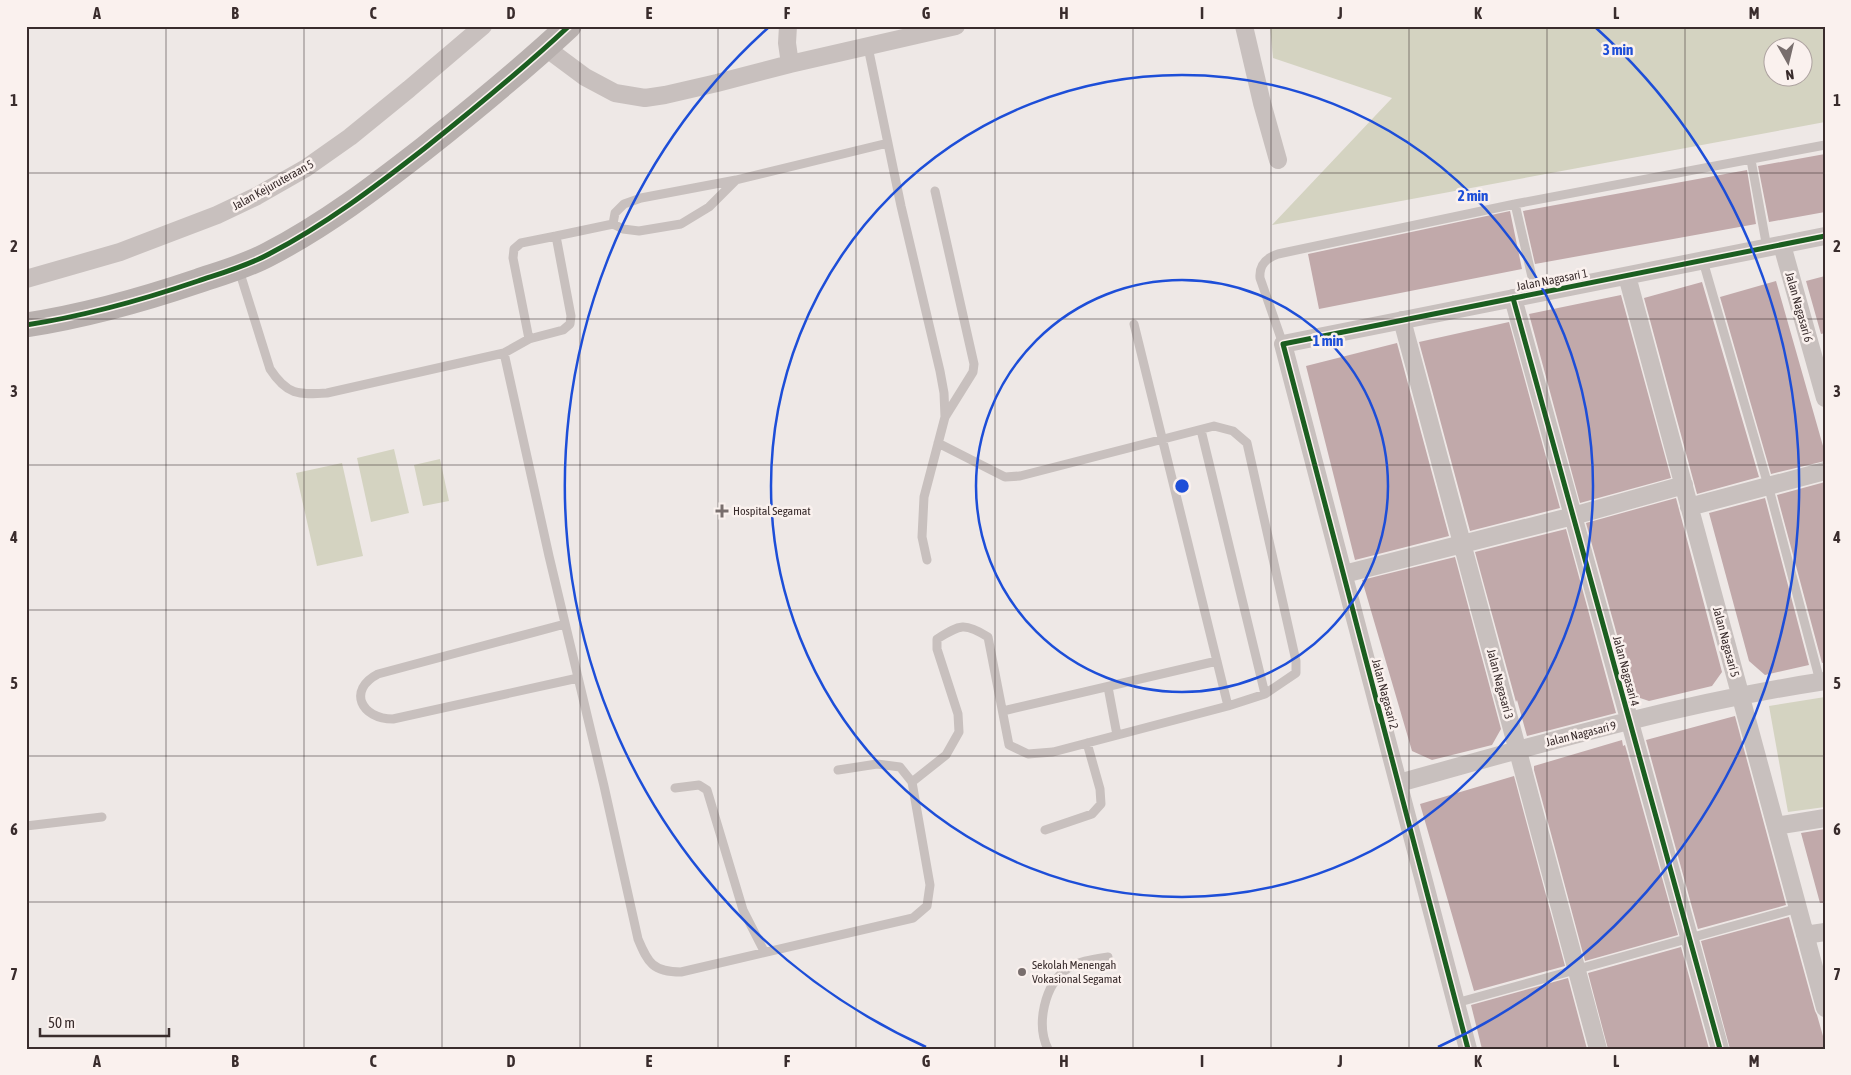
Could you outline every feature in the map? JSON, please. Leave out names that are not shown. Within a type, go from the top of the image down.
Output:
[{"type":"street","name":"Jalan Kejuruteraan 5","points":[[26,279],[120,252],[150,241],[217,215],[265,191],[306,168],[350,137],[451,55],[483,26]]},
{"type":"street","points":[[26,325],[62,320],[159,294],[238,267],[267,255],[314,230],[437,138],[546,48],[569,26]]},
{"type":"street","points":[[788,26],[787,43],[790,64]]},
{"type":"street","points":[[546,48],[585,77],[615,93],[645,98],[717,83],[790,64],[956,26]]},
{"type":"street","points":[[1244,26],[1278,160]]},
{"type":"street","name":"Jalan Nagasari 1","points":[[1283,344],[1825,236]]},
{"type":"street","name":"Jalan Nagasari 6","points":[[1774,246],[1825,398]]},
{"type":"street","name":"Jalan Nagasari 5","points":[[1627,276],[1825,1008]]},
{"type":"street","name":"Jalan Nagasari 4","points":[[1513,298],[1720,1049]]},
{"type":"street","name":"Jalan Nagasari 3","points":[[1402,320],[1598,1049]]},
{"type":"street","name":"Jalan Nagasari 2","points":[[1283,344],[1468,1049]]},
{"type":"street","points":[[1690,507],[1825,471]]},
{"type":"street","points":[[1344,574],[1573,516],[1684,485]]},
{"type":"street","name":"Jalan Nagasari 9","points":[[1398,783],[1518,750],[1740,695],[1822,681]]},
{"type":"street","points":[[1776,826],[1825,818]]},
{"type":"street","points":[[1805,935],[1825,932]]},
{"type":"lane","points":[[868,47],[901,206],[940,371],[944,393],[945,417]]},
{"type":"lane","points":[[613,224],[615,213],[624,204],[641,198],[736,180],[888,143]]},
{"type":"lane","points":[[1283,344],[1260,278],[1259,270],[1270,257],[1278,254],[1515,204],[1825,145]]},
{"type":"lane","points":[[1751,160],[1774,246]]},
{"type":"lane","points":[[529,339],[512,258],[514,249],[521,244],[613,224],[623,229],[639,232],[681,224],[708,207],[736,180]]},
{"type":"lane","points":[[927,560],[922,537],[924,498],[945,417],[973,372],[974,364],[935,191]]},
{"type":"lane","points":[[1515,204],[1536,294]]},
{"type":"lane","points":[[238,267],[270,369],[279,382],[290,390],[305,395],[328,393],[504,353],[529,339],[563,330],[570,324],[571,316],[556,236]]},
{"type":"lane","points":[[1702,261],[1768,485],[1822,681]]},
{"type":"lane","points":[[1134,324],[1228,706]]},
{"type":"lane","points":[[504,353],[638,939],[652,965],[666,972],[681,972],[913,918],[927,906],[930,885],[912,782],[900,767],[877,764],[838,770]]},
{"type":"lane","points":[[912,782],[946,755],[959,732],[958,714],[937,650],[937,639],[956,628],[971,627],[988,637],[1009,745],[1028,754],[1053,752],[1228,706],[1265,694],[1296,673],[1296,661],[1248,444],[1233,431],[1214,426],[1020,476],[1005,477],[938,443]]},
{"type":"lane","points":[[1201,430],[1265,694]]},
{"type":"lane","points":[[565,624],[378,674],[365,683],[361,695],[364,708],[372,715],[384,719],[394,719],[578,678]]},
{"type":"lane","points":[[1003,711],[1217,661]]},
{"type":"lane","points":[[1108,686],[1116,735]]},
{"type":"lane","points":[[1045,830],[1092,814],[1101,804],[1100,790],[1087,743]]},
{"type":"lane","points":[[675,788],[699,785],[707,790],[743,910],[764,952]]},
{"type":"lane","points":[[26,826],[102,817]]},
{"type":"lane","points":[[1456,1003],[1798,908]]},
{"type":"lane","points":[[1048,1049],[1042,1029],[1045,1003],[1052,988],[1067,970],[1078,964],[1108,957]]},
{"type":"green space","points":[[1270,26],[1825,26],[1825,122],[1272,225],[1392,98],[1273,58]]},
{"type":"green space","points":[[394,449],[409,513],[371,522],[357,458]]},
{"type":"green space","points":[[440,459],[449,501],[423,506],[414,465]]},
{"type":"green space","points":[[342,463],[363,556],[317,566],[296,473]]},
{"type":"green space","points":[[1825,697],[1825,807],[1788,812],[1769,706]]},
{"type":"building","points":[[1825,154],[1825,212],[1769,222],[1758,166]]},
{"type":"building","points":[[1747,170],[1756,224],[1535,264],[1523,211]]},
{"type":"building","points":[[1510,211],[1522,269],[1319,309],[1308,254]]},
{"type":"building","points":[[1825,276],[1825,333],[1821,334],[1806,281]]},
{"type":"building","points":[[1776,281],[1825,453],[1825,461],[1771,474],[1720,297]]},
{"type":"building","points":[[1702,282],[1759,477],[1697,494],[1644,298]]},
{"type":"building","points":[[1621,295],[1671,478],[1580,503],[1529,314]]},
{"type":"building","points":[[1509,322],[1560,508],[1470,531],[1419,342]]},
{"type":"building","points":[[1397,343],[1449,536],[1355,560],[1306,366]]},
{"type":"building","points":[[1825,482],[1825,662],[1822,663],[1777,495]]},
{"type":"building","points":[[1676,498],[1722,672],[1712,686],[1649,701],[1634,696],[1586,523]]},
{"type":"building","points":[[1765,498],[1809,665],[1765,675],[1749,661],[1709,513]]},
{"type":"building","points":[[1566,529],[1616,713],[1527,736],[1475,552]]},
{"type":"building","points":[[1455,557],[1501,729],[1492,745],[1432,760],[1412,751],[1362,580]]},
{"type":"building","points":[[1735,716],[1786,905],[1698,929],[1646,740]]},
{"type":"building","points":[[1622,740],[1623,746],[1625,745],[1678,935],[1585,961],[1534,766]]},
{"type":"building","points":[[1514,776],[1565,966],[1474,991],[1420,804]]},
{"type":"building","points":[[1825,829],[1825,903],[1820,903],[1801,833]]},
{"type":"building","points":[[1789,917],[1825,1043],[1825,1049],[1730,1049],[1701,941]]},
{"type":"building","points":[[1681,947],[1709,1049],[1608,1049],[1588,973]]},
{"type":"building","points":[[1568,978],[1587,1049],[1482,1049],[1471,1005]]},
{"type":"cycle path","points":[[26,325],[92,312],[156,295],[243,266],[290,243],[349,205],[406,163],[534,58],[569,26]]},
{"type":"cycle path","points":[[1468,1049],[1283,344],[1825,236]]},
{"type":"cycle path","points":[[1513,298],[1720,1049]]},
{"type":"place","name":"Hospital Segamat","points":[[722,511]]},
{"type":"place","name":"Sekolah Menengah Vokasional Segamat","points":[[1022,972]]}]
